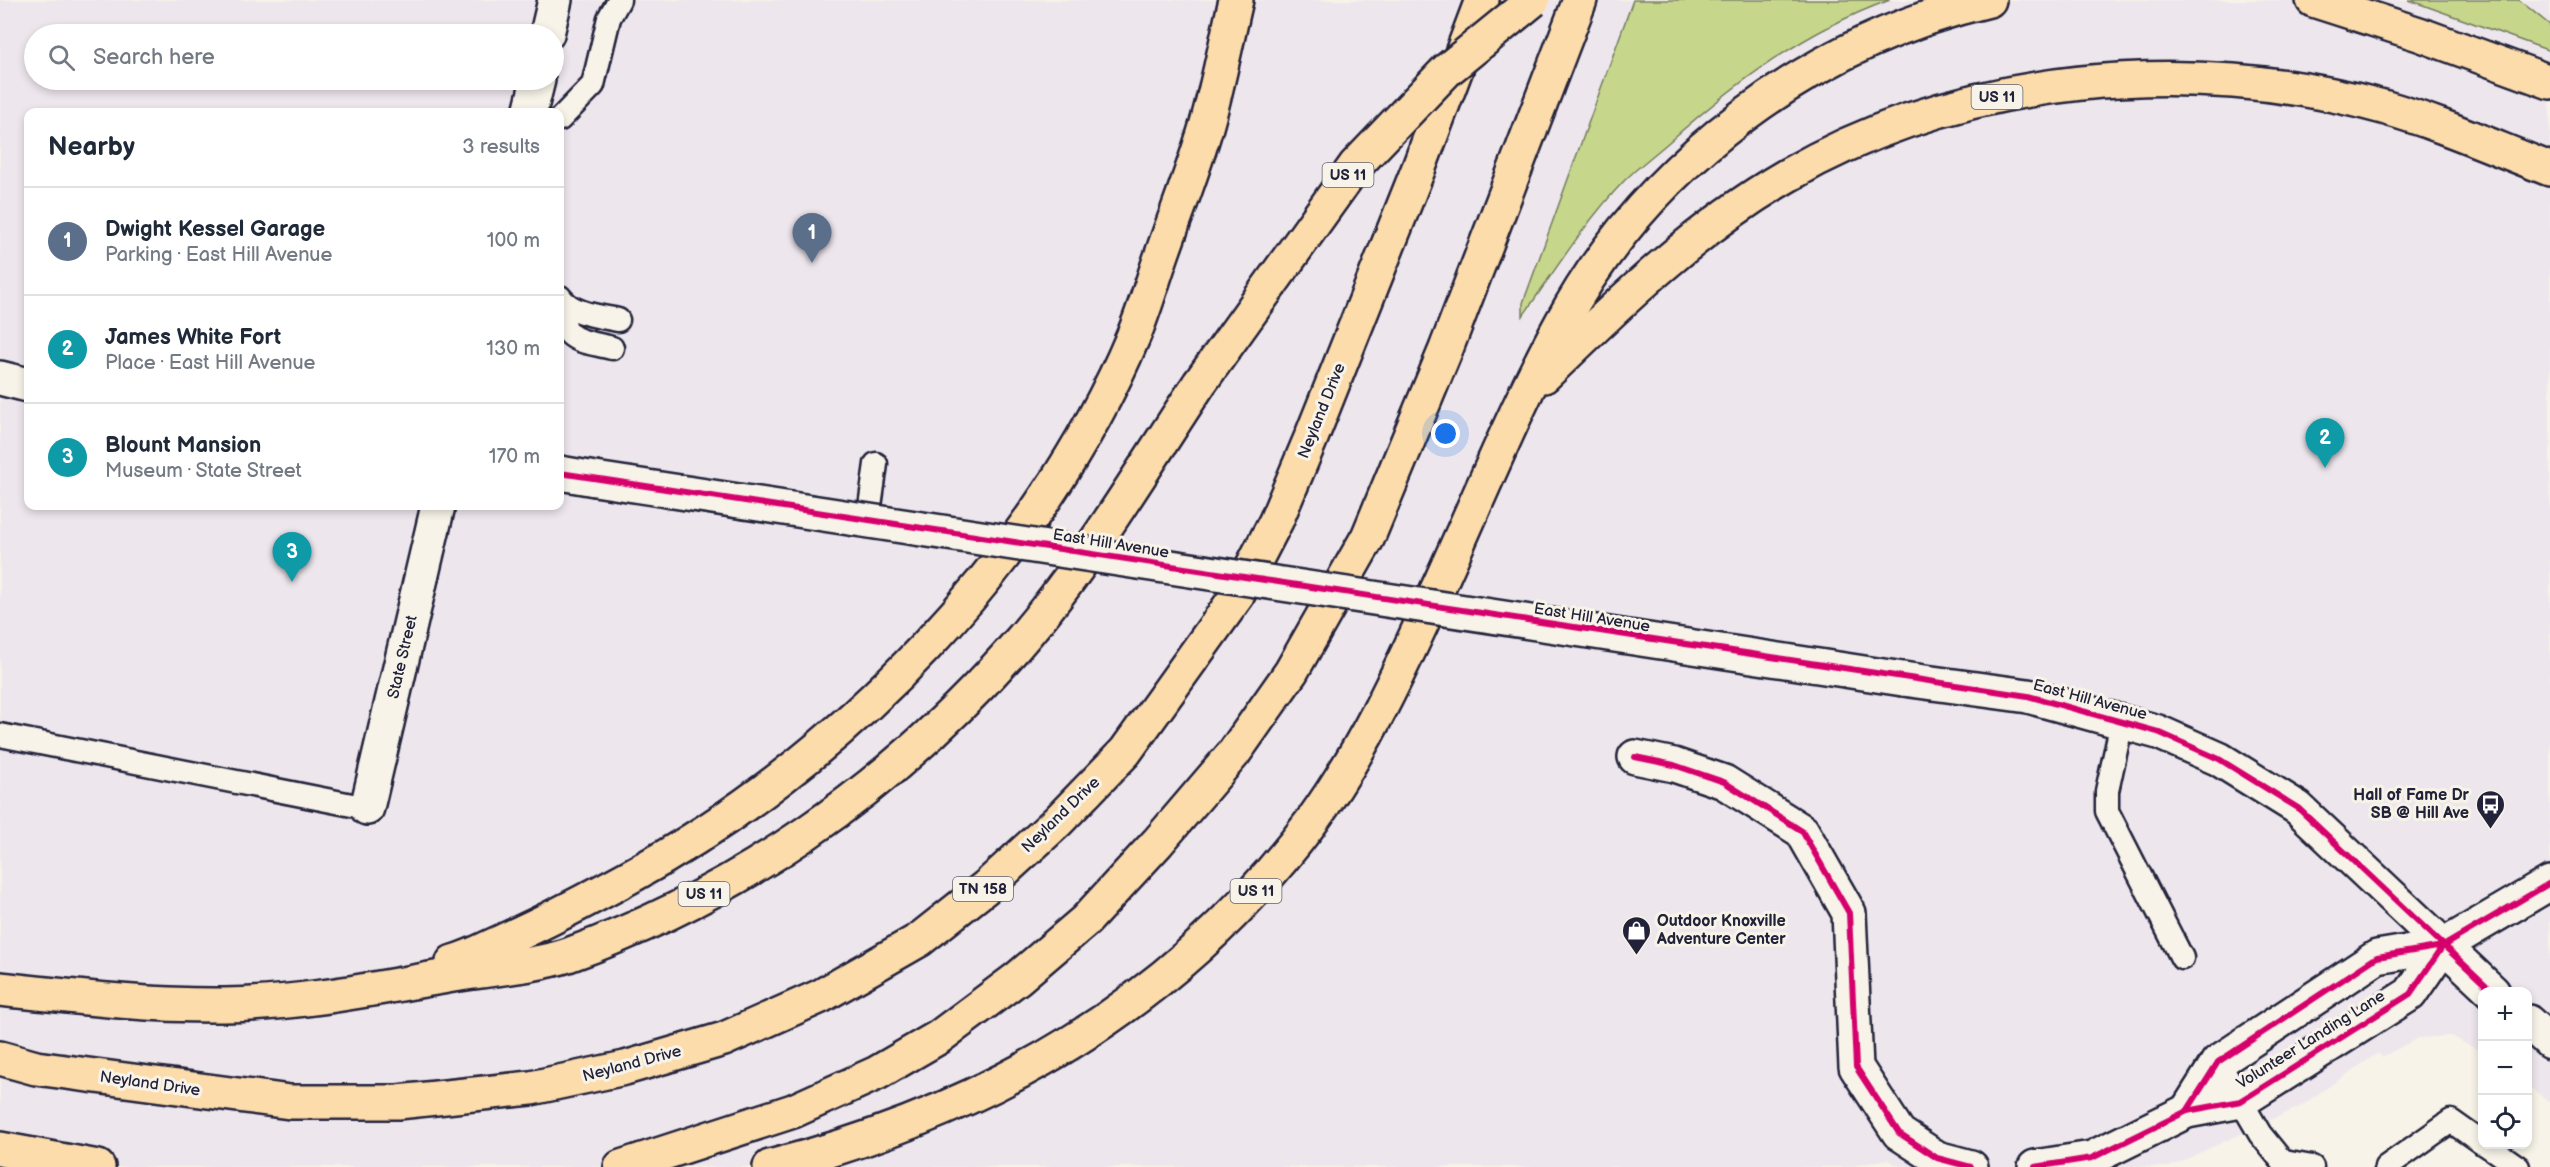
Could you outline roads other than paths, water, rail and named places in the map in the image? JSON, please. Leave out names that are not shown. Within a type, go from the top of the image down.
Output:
[{"type":"highway","points":[[332,996],[462,959],[534,927],[662,860],[739,810],[807,758],[873,699],[977,590],[1044,497],[1092,421],[1133,337],[1206,128],[1236,0]]},
{"type":"highway","name":"Neyland Drive","points":[[0,1058],[36,1068],[290,1102],[398,1102],[531,1088],[625,1068],[724,1039],[820,996],[919,940],[986,886],[1050,829],[1125,752],[1237,596],[1276,521],[1325,405],[1482,0]]},
{"type":"highway","name":"US 11","points":[[0,989],[125,1003],[214,1005],[282,1002],[332,996],[564,957],[664,915],[792,844],[854,800],[924,742],[1007,657],[1053,601],[1199,384],[1355,166],[1447,70],[1533,0]]},
{"type":"highway","points":[[621,1167],[793,1112],[877,1073],[939,1037],[1018,978],[1086,920],[1158,842],[1234,753],[1291,672],[1368,537],[1446,350],[1580,0]]},
{"type":"highway","points":[[1526,394],[1563,319],[1607,252],[1661,186],[1719,132],[1793,81],[1881,36],[1958,7],[1989,0]]},
{"type":"highway","points":[[2313,0],[2408,30],[2550,82]]},
{"type":"highway","name":"US 11","points":[[770,1167],[814,1156],[936,1114],[1046,1060],[1106,1021],[1167,974],[1255,892],[1314,818],[1363,741],[1414,638],[1526,394],[1629,293],[1712,225],[1789,174],[1866,138],[1956,104],[2055,86],[2147,78],[2219,79],[2305,90],[2384,108],[2550,169]]},
{"type":"highway","points":[[0,1149],[98,1167]]},
{"type":"main road","points":[[550,24],[555,0]]},
{"type":"main road","points":[[531,108],[536,90]]},
{"type":"main road","points":[[0,378],[24,384]]},
{"type":"main road","name":"East Hill Avenue","points":[[564,474],[1903,679],[2028,696],[2158,732],[2219,759],[2298,808],[2488,987]]},
{"type":"main road","name":"State Street","points":[[367,808],[437,510]]},
{"type":"main road","points":[[1635,757],[1674,765],[1725,782],[1802,831],[1849,913],[1856,1066],[1899,1133],[1937,1158],[1971,1167]]},
{"type":"main road","points":[[2187,1111],[2218,1062],[2377,957],[2443,946],[2550,883]]},
{"type":"main road","name":"Volunteer Landing Lane","points":[[2035,1167],[2092,1158],[2187,1111],[2241,1101],[2410,994],[2443,946]]},
{"type":"main road","points":[[2532,1026],[2550,1042]]},
{"type":"lane","points":[[564,115],[593,85],[609,18],[619,0]]},
{"type":"lane","points":[[564,302],[582,312],[618,320]]},
{"type":"lane","points":[[564,325],[566,331],[574,339],[612,348]]},
{"type":"lane","points":[[868,521],[876,464]]},
{"type":"lane","points":[[2122,722],[2107,790],[2106,811],[2182,958]]},
{"type":"lane","points":[[0,735],[367,808]]},
{"type":"lane","points":[[2218,1062],[2260,1134],[2284,1166],[2312,1167]]},
{"type":"lane","points":[[2386,1167],[2451,1121],[2478,1140]]},
{"type":"lane","points":[[2491,1149],[2518,1167]]},
{"type":"place","name":"Dwight Kessel Garage","points":[[812,263]]},
{"type":"place","name":"James White Fort","points":[[2325,468]]},
{"type":"place","name":"Blount Mansion","points":[[292,582]]},
{"type":"place","name":"Hall of Fame Dr SB @ Hill Ave","points":[[2490,830]]},
{"type":"place","name":"Outdoor Knoxville Adventure Center","points":[[1636,956]]}]
